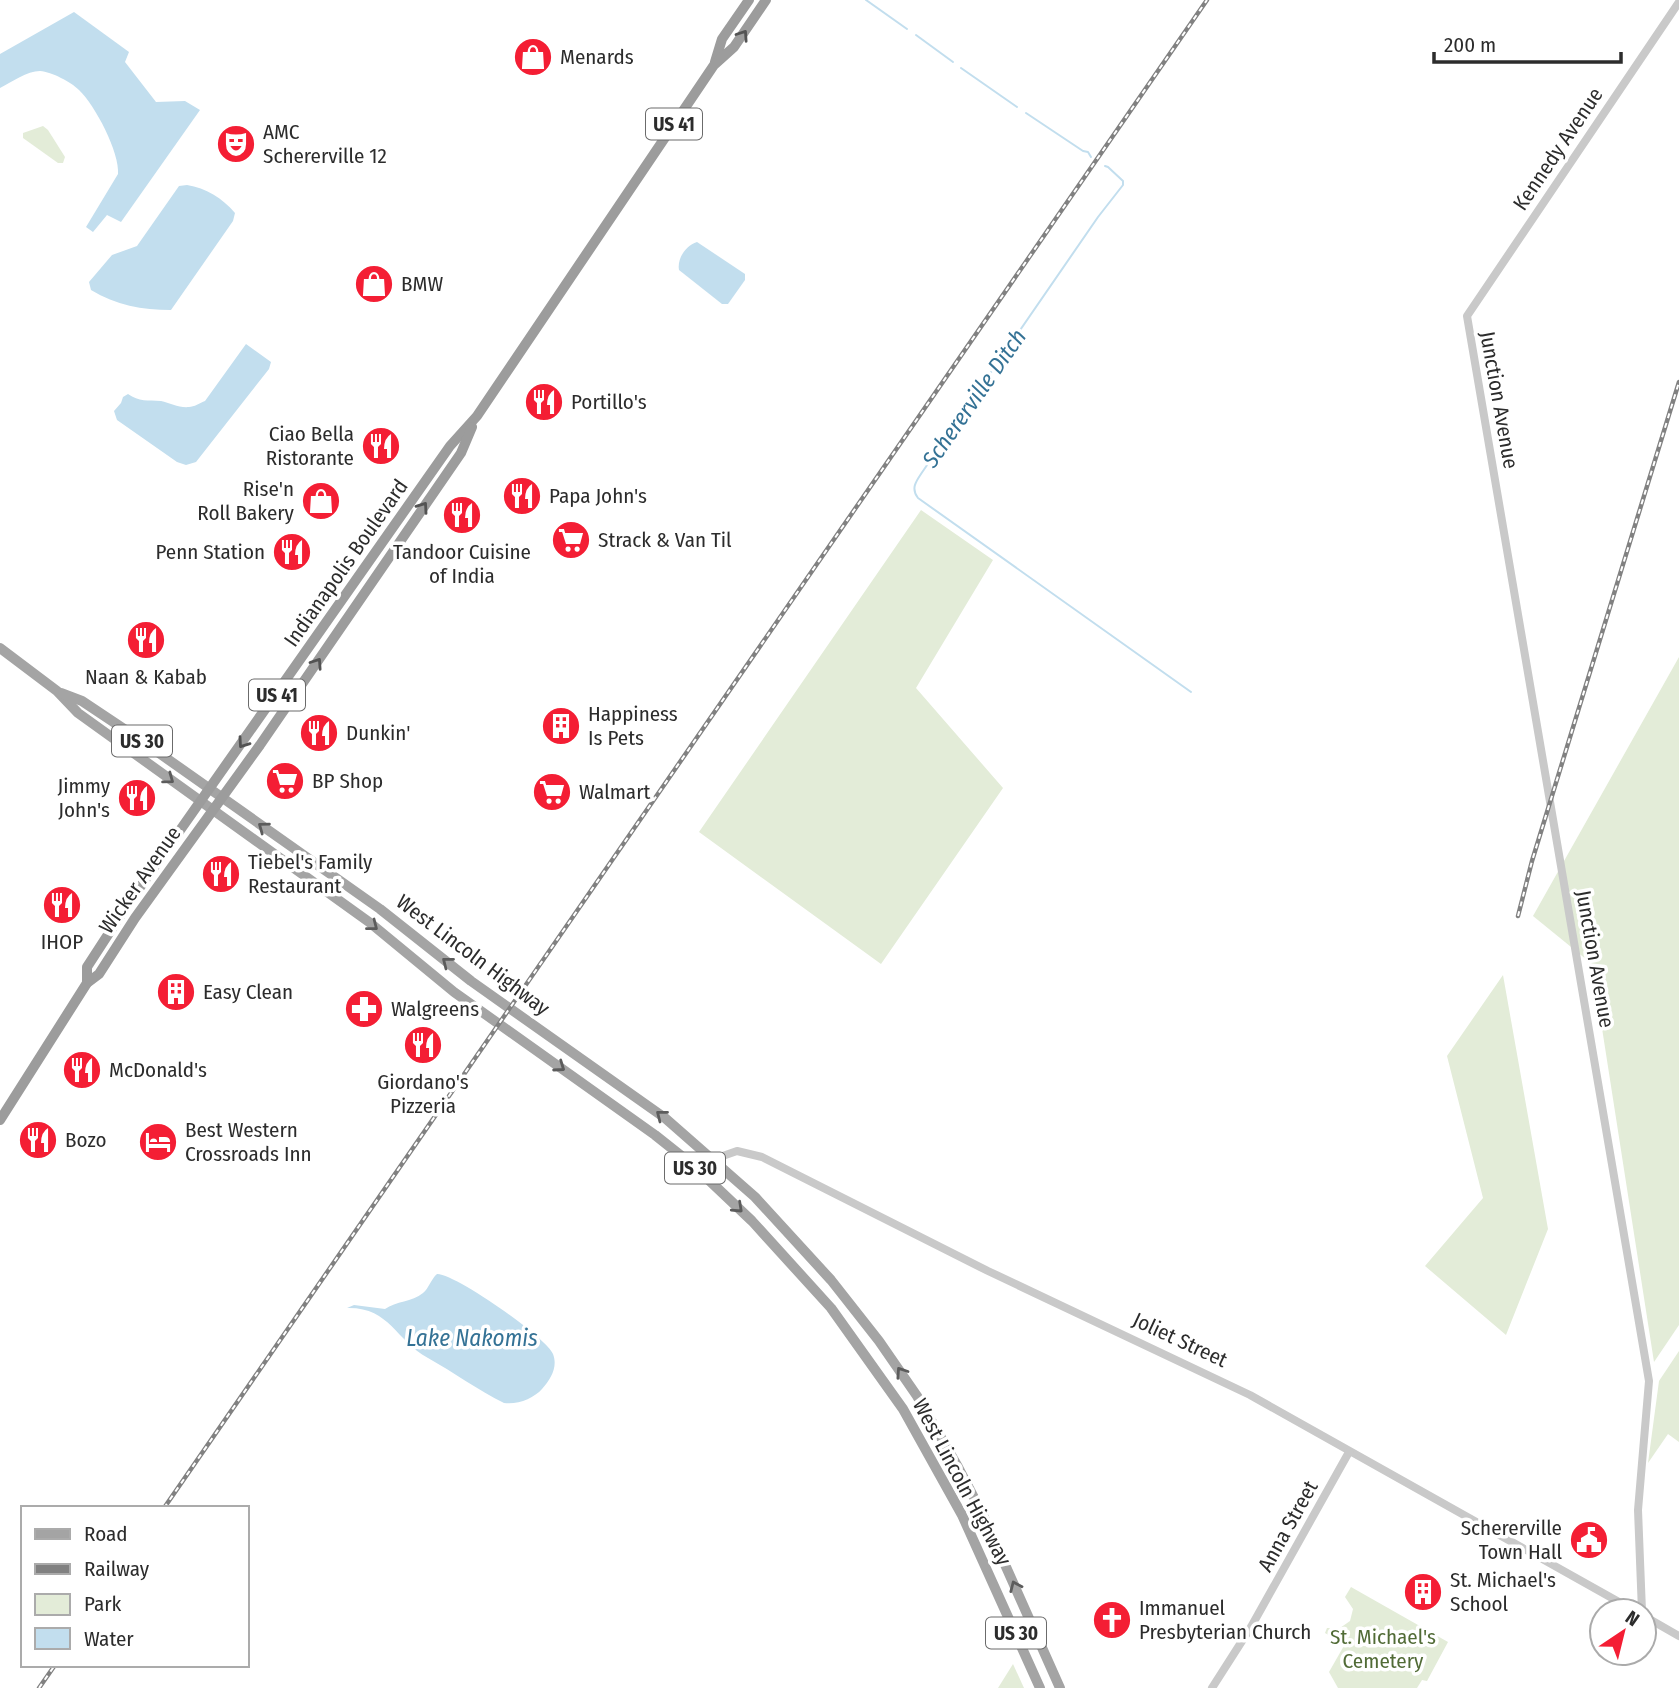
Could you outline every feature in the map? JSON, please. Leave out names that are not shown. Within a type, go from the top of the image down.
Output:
[{"type":"highway","name":"Indianapolis Boulevard","points":[[714,65],[722,39],[749,0]]},
{"type":"highway","name":"Indianapolis Boulevard","points":[[200,802],[450,446],[477,416],[714,65],[734,47],[766,0]]},
{"type":"highway","name":"Indianapolis Boulevard","points":[[222,798],[461,453],[477,416]]},
{"type":"highway","name":"Wicker Avenue","points":[[0,1120],[87,983],[99,974],[222,798]]},
{"type":"highway","name":"Wicker Avenue","points":[[87,983],[86,967],[200,802]]},
{"type":"highway","points":[[115,948],[113,943],[129,915],[124,910]]},
{"type":"main road","name":"US 30","points":[[0,648],[57,691]]},
{"type":"main road","name":"West Lincoln Highway","points":[[57,691],[82,701],[380,909],[471,981],[628,1091],[713,1159],[755,1197],[821,1267],[880,1341],[917,1396],[982,1513],[1060,1688]]},
{"type":"main road","name":"West Lincoln Highway","points":[[57,691],[78,713],[369,922],[454,992],[604,1097],[694,1166],[752,1221],[804,1276],[856,1342],[903,1409],[962,1515],[1040,1688]]},
{"type":"street","name":"Kennedy Avenue","points":[[1467,316],[1679,2]]},
{"type":"street","name":"Junction Avenue","points":[[1467,316],[1649,1381],[1638,1510],[1641,1597]]},
{"type":"street","name":"Joliet Street","points":[[694,1166],[737,1151],[762,1157],[977,1266],[1250,1395],[1610,1597]]},
{"type":"street","name":"Anna Street","points":[[1212,1688],[1251,1627],[1349,1452]]},
{"type":"street","points":[[1658,1624],[1679,1636]]},
{"type":"green space","points":[[43,126],[65,157],[63,163],[58,163],[23,138],[23,133]]},
{"type":"green space","points":[[921,510],[993,560],[916,688],[1003,788],[881,964],[699,832]]},
{"type":"green space","points":[[1679,657],[1679,1325],[1654,1362],[1592,964],[1533,916]]},
{"type":"green space","points":[[1503,975],[1548,1229],[1506,1335],[1425,1266],[1483,1198],[1447,1056]]},
{"type":"green space","points":[[1679,1351],[1679,1442],[1668,1434],[1648,1463],[1659,1381]]},
{"type":"green space","name":"St. Michael's Cemetery","points":[[1351,1587],[1448,1642],[1427,1681],[1422,1680],[1417,1688],[1338,1688],[1329,1672],[1345,1644],[1325,1633],[1327,1628],[1340,1628],[1350,1621],[1353,1609],[1345,1597]]},
{"type":"green space","points":[[1013,1664],[1024,1688],[998,1688]]},
{"type":"water","points":[[74,12],[129,52],[125,62],[156,102],[185,101],[200,110],[121,222],[107,215],[93,232],[86,227],[118,174],[118,165],[111,142],[92,106],[76,87],[61,78],[40,71],[20,77],[0,88],[0,54]]},
{"type":"water","points":[[187,185],[213,194],[235,213],[233,221],[171,310],[130,306],[91,290],[89,282],[112,255],[137,246],[179,186]]},
{"type":"water","points":[[697,242],[745,274],[745,280],[728,304],[722,304],[679,270],[683,253]]},
{"type":"water","points":[[246,344],[271,362],[269,369],[196,462],[186,465],[177,462],[117,420],[114,411],[128,394],[140,399],[185,407],[205,401]]},
{"type":"water","name":"Lake Nakomis","points":[[437,1274],[447,1276],[479,1294],[518,1321],[547,1346],[553,1354],[554,1368],[539,1392],[520,1402],[504,1403],[417,1351],[383,1319],[361,1309],[347,1308],[354,1305],[385,1309],[419,1296]]},
{"type":"waterway","name":"Schererville Ditch","points":[[866,0],[907,29]]},
{"type":"waterway","name":"Schererville Ditch","points":[[916,35],[953,62]]},
{"type":"waterway","name":"Schererville Ditch","points":[[961,68],[1017,107]]},
{"type":"waterway","name":"Schererville Ditch","points":[[1026,113],[1088,152],[1091,157]]},
{"type":"waterway","name":"Schererville Ditch","points":[[1105,166],[1123,181],[1123,185],[1098,217],[923,471],[915,484],[915,491],[918,498],[1191,692]]},
{"type":"railway","points":[[165,1506],[1207,0]]},
{"type":"railway","points":[[1518,916],[1532,861],[1679,382]]},
{"type":"railway","points":[[39,1688],[54,1667]]},
{"type":"place","name":"Menards","points":[[533,57]]},
{"type":"place","name":"AMC Schererville 12","points":[[236,144]]},
{"type":"place","name":"BMW","points":[[374,284]]},
{"type":"place","name":"Portillo's","points":[[544,402]]},
{"type":"place","name":"Ciao Bella Ristorante","points":[[381,446]]},
{"type":"place","name":"Papa John's","points":[[522,496]]},
{"type":"place","name":"Rise'n Roll Bakery","points":[[321,501]]},
{"type":"place","name":"Tandoor Cuisine of India","points":[[462,515]]},
{"type":"place","name":"Strack & Van Til","points":[[571,540]]},
{"type":"place","name":"Penn Station","points":[[292,552]]},
{"type":"place","name":"Naan & Kabab","points":[[146,640]]},
{"type":"place","name":"Happiness Is Pets","points":[[561,726]]},
{"type":"place","name":"Dunkin'","points":[[319,733]]},
{"type":"place","name":"BP Shop","points":[[285,781]]},
{"type":"place","name":"Walmart","points":[[552,792]]},
{"type":"place","name":"Jimmy John's","points":[[137,798]]},
{"type":"place","name":"Tiebel's Family Restaurant","points":[[221,874]]},
{"type":"place","name":"IHOP","points":[[62,905]]},
{"type":"place","name":"Easy Clean","points":[[176,992]]},
{"type":"place","name":"Walgreens","points":[[364,1009]]},
{"type":"place","name":"Giordano's Pizzeria","points":[[423,1045]]},
{"type":"place","name":"McDonald's","points":[[82,1070]]},
{"type":"place","name":"Bozo","points":[[38,1140]]},
{"type":"place","name":"Best Western Crossroads Inn","points":[[158,1142]]},
{"type":"place","name":"Schererville Town Hall","points":[[1589,1540]]},
{"type":"place","name":"St. Michael's School","points":[[1423,1592]]},
{"type":"place","name":"Immanuel Presbyterian Church","points":[[1112,1620]]}]
